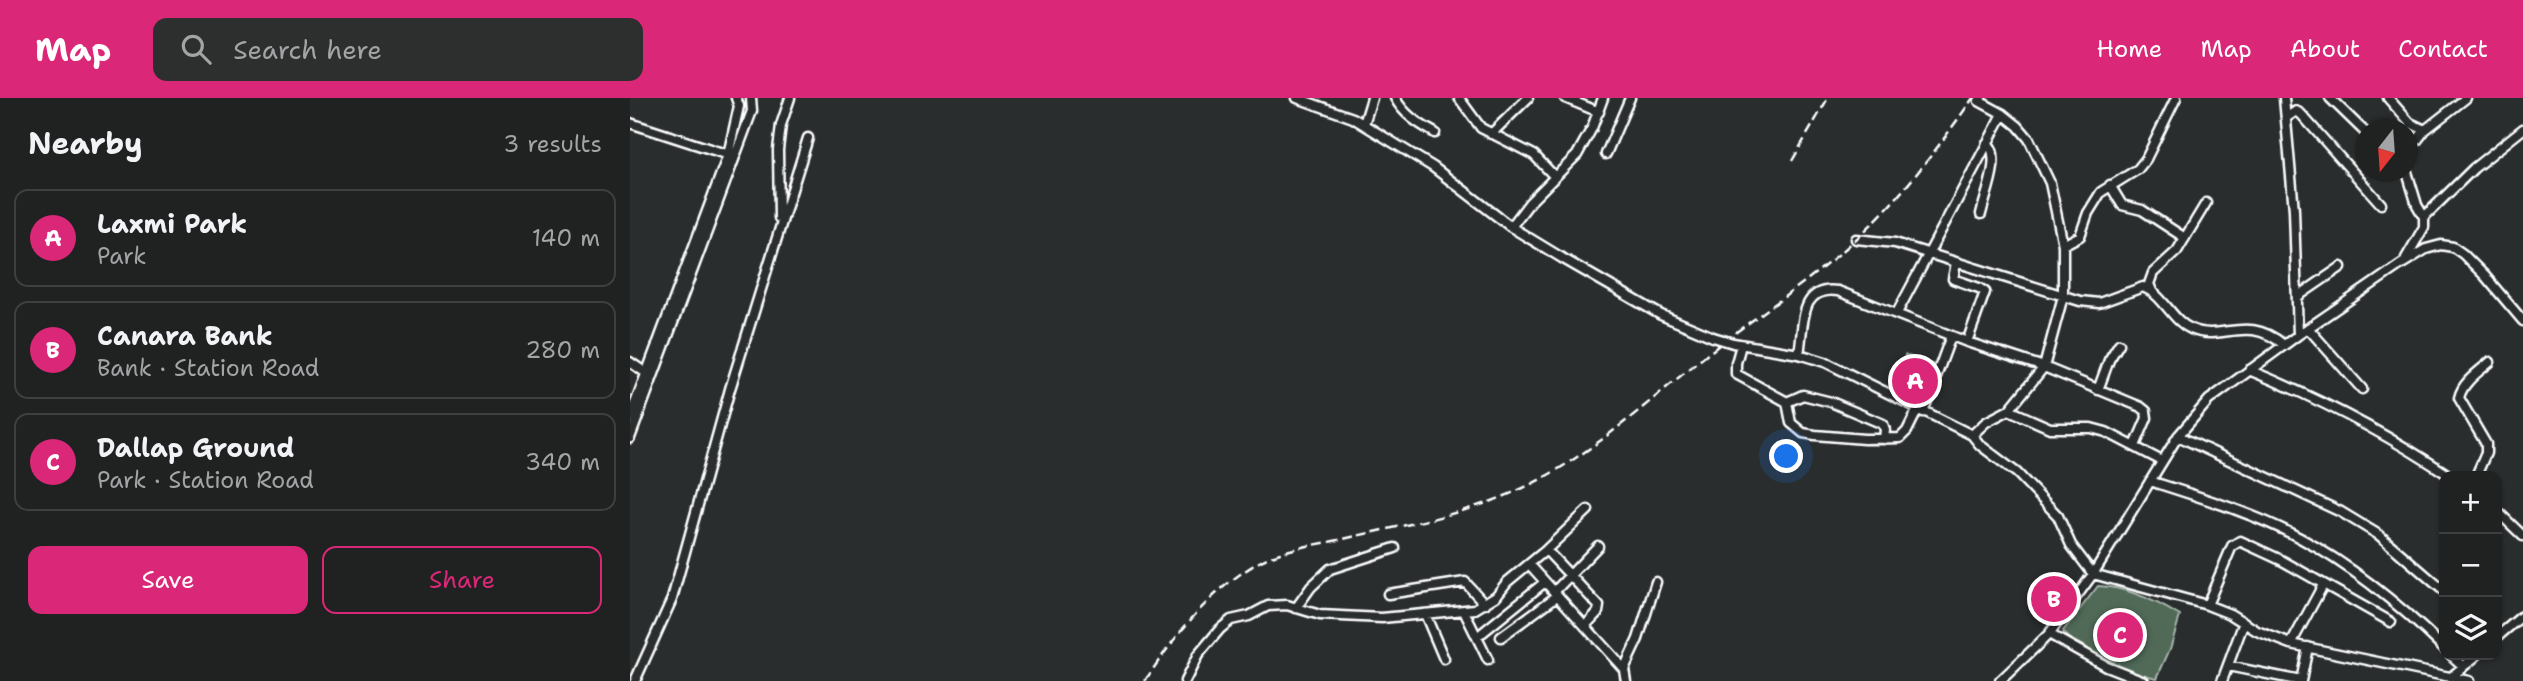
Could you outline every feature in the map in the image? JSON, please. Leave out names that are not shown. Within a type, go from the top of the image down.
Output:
[{"type":"street","points":[[630,417],[731,156],[752,111],[751,98]]},
{"type":"street","points":[[779,228],[778,150],[781,125],[790,98]]},
{"type":"street","points":[[1297,98],[1364,124],[1433,167],[1511,227],[1661,315],[1737,344],[1799,354],[1825,362],[1972,435],[1980,445],[2017,473],[2058,516],[2071,545],[2093,574],[2207,605],[2257,631],[2291,644],[2469,681]]},
{"type":"street","points":[[1364,124],[1372,98]]},
{"type":"street","points":[[1395,98],[1412,118],[1435,133]]},
{"type":"street","points":[[1459,98],[1481,128],[1534,155],[1555,177]]},
{"type":"street","points":[[1491,134],[1528,98]]},
{"type":"street","points":[[1565,98],[1599,112]]},
{"type":"street","points":[[1511,227],[1530,202],[1568,165],[1584,144],[1604,98]]},
{"type":"street","points":[[1606,155],[1630,98]]},
{"type":"street","points":[[1972,435],[1986,422],[2009,410],[2044,368],[2063,296],[2063,245],[2056,206],[2043,165],[2029,139],[2003,114],[1979,101],[1981,98]]},
{"type":"street","points":[[2063,245],[2080,236],[2101,192],[2138,169],[2146,159],[2176,98]]},
{"type":"street","points":[[2284,98],[2294,210],[2298,335]]},
{"type":"street","points":[[2330,98],[2355,123]]},
{"type":"street","points":[[2388,98],[2410,123],[2425,130]]},
{"type":"street","points":[[2418,139],[2466,98]]},
{"type":"street","points":[[630,438],[731,156],[740,100]]},
{"type":"street","points":[[2286,118],[2296,111],[2301,114],[2381,204]]},
{"type":"street","points":[[1897,313],[2003,114]]},
{"type":"street","points":[[630,123],[731,156]]},
{"type":"street","points":[[2424,218],[2474,169],[2523,129]]},
{"type":"street","points":[[635,681],[672,599],[730,389],[808,138]]},
{"type":"street","points":[[1980,214],[1995,157],[1992,146],[1987,143]]},
{"type":"street","points":[[2400,265],[2424,227],[2424,218],[2410,182]]},
{"type":"street","points":[[2110,185],[2122,205],[2142,210],[2185,238]]},
{"type":"street","points":[[2206,203],[2176,251],[2153,273],[2149,284],[2152,291],[2191,329],[2210,332],[2259,330],[2272,335],[2284,345]]},
{"type":"street","points":[[1856,239],[1895,243],[2080,301],[2099,303],[2143,287],[2152,291]]},
{"type":"street","points":[[2000,681],[2049,635],[2093,574],[2178,436],[2209,400],[2308,328],[2400,265],[2426,249],[2441,245],[2452,247],[2463,254],[2523,321]]},
{"type":"street","points":[[1956,263],[1953,279],[1985,292],[1967,342]]},
{"type":"street","points":[[2297,297],[2342,267]]},
{"type":"street","points":[[1799,354],[1811,297],[1817,291],[1825,289],[1838,291],[2141,407],[2146,411],[2147,418],[2135,446]]},
{"type":"street","points":[[2308,328],[2362,388]]},
{"type":"street","points":[[1787,402],[1791,423],[1803,433],[1829,437],[1900,438],[1905,435],[1920,411],[1951,336]]},
{"type":"street","points":[[1737,344],[1736,374],[1787,402]]},
{"type":"street","points":[[2098,390],[2109,360],[2119,344]]},
{"type":"street","points":[[630,362],[646,373]]},
{"type":"street","points":[[2478,471],[2486,453],[2486,444],[2459,398],[2460,391],[2466,384],[2490,362]]},
{"type":"street","points":[[2249,370],[2308,394],[2362,421],[2441,471]]},
{"type":"street","points":[[1787,402],[1803,395],[1848,408],[1883,424],[1884,439]]},
{"type":"street","points":[[2009,410],[2050,428],[2091,428],[2135,446],[2162,461]]},
{"type":"street","points":[[2178,436],[2341,512],[2379,535],[2439,587]]},
{"type":"street","points":[[2150,481],[2252,516],[2298,537],[2367,580],[2439,643]]},
{"type":"street","points":[[1185,681],[1206,643],[1231,620],[1277,604],[1320,615],[1382,618],[1464,611],[1485,604],[1588,510]]},
{"type":"street","points":[[2502,516],[2523,536]]},
{"type":"street","points":[[2207,605],[2232,546],[2240,541],[2391,622]]},
{"type":"street","points":[[1501,637],[1556,594],[1598,546]]},
{"type":"street","points":[[1296,608],[1311,587],[1330,569],[1395,548]]},
{"type":"street","points":[[1546,550],[1599,606],[1598,612],[1585,626]]},
{"type":"street","points":[[1529,564],[1624,669],[1626,681]]},
{"type":"street","points":[[1388,594],[1465,582],[1485,604]]},
{"type":"street","points":[[1477,637],[1545,582]]},
{"type":"street","points":[[1624,669],[1638,639],[1656,582]]},
{"type":"street","points":[[2291,644],[2323,585]]},
{"type":"street","points":[[1464,611],[1488,660]]},
{"type":"street","points":[[1425,614],[1444,659]]},
{"type":"street","points":[[2502,634],[2523,615]]},
{"type":"street","points":[[2222,681],[2244,622]]},
{"type":"street","points":[[2049,635],[2106,666],[2144,681]]},
{"type":"street","points":[[2228,666],[2301,681],[2308,647]]},
{"type":"street","points":[[2456,660],[2463,666]]},
{"type":"street","points":[[2450,678],[2471,660]]},
{"type":"street","points":[[2409,681],[2411,669]]},
{"type":"green space","points":[[1905,355],[1935,365],[1920,407],[1897,397]]},
{"type":"green space","points":[[2098,586],[2140,596],[2180,616],[2170,649],[2157,678],[2111,661],[2068,638],[2063,631]]},
{"type":"railway","points":[[1792,161],[1828,98]]},
{"type":"railway","points":[[1145,681],[1169,646],[1210,599],[1261,561],[1291,550],[1411,524],[1478,506],[1521,489],[1572,461],[1820,270],[1855,240],[1903,190],[1973,98]]},
{"type":"place","name":"Laxmi Park","points":[[1915,381]]},
{"type":"place","name":"Canara Bank","points":[[2054,599]]},
{"type":"place","name":"Dallap Ground","points":[[2120,635]]}]
